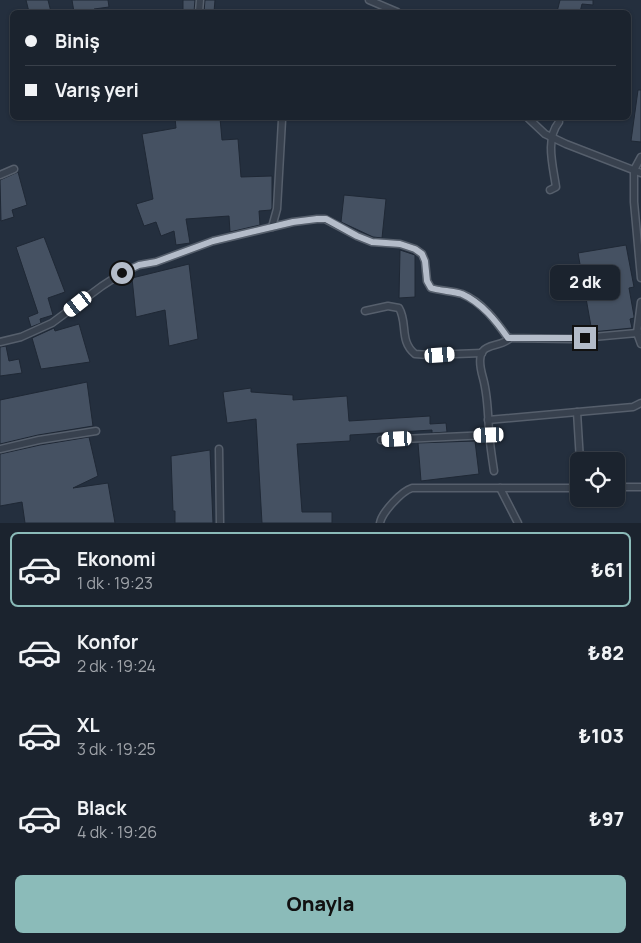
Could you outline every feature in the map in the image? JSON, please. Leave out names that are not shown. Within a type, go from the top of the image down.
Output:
[{"type":"street","points":[[369,0],[393,10]]},
{"type":"street","points":[[272,227],[277,209],[282,120]]},
{"type":"street","points":[[530,120],[552,138],[638,172]]},
{"type":"street","points":[[550,190],[556,187],[551,152],[552,131],[559,122]]},
{"type":"street","points":[[641,157],[634,202],[639,238],[641,278]]},
{"type":"street","points":[[0,175],[14,169]]},
{"type":"street","points":[[0,342],[21,337],[52,322],[102,286],[139,265],[156,262],[213,241],[317,219],[326,219],[372,242],[400,244],[415,249],[422,254],[425,261],[427,281],[431,288],[460,294],[472,300],[484,309],[508,338],[571,339],[639,332]]},
{"type":"street","points":[[641,302],[639,332],[641,344]]},
{"type":"street","points":[[365,311],[388,306],[399,308],[407,345],[415,354],[482,353]]},
{"type":"street","points":[[494,471],[489,435],[487,394],[480,358],[486,348],[507,342],[510,338]]},
{"type":"street","points":[[488,420],[633,407],[641,403]]},
{"type":"street","points":[[576,412],[579,452]]},
{"type":"street","points":[[0,449],[39,440],[96,431]]},
{"type":"street","points":[[381,440],[489,435]]},
{"type":"street","points":[[219,449],[220,523]]},
{"type":"street","points":[[625,488],[641,487]]},
{"type":"street","points":[[380,523],[384,514],[403,492],[407,490],[422,488],[570,488]]},
{"type":"street","points":[[500,488],[518,523]]},
{"type":"building","points":[[26,0],[48,0],[50,10],[28,10]]},
{"type":"building","points":[[72,0],[108,0],[109,7],[94,10],[74,10]]},
{"type":"building","points":[[183,0],[195,0],[194,10],[183,10]]},
{"type":"building","points":[[205,0],[215,0],[214,10],[204,10]]},
{"type":"building","points":[[560,0],[593,0],[593,5],[582,4],[580,10],[558,10]]},
{"type":"building","points":[[638,90],[641,90],[641,142],[631,141]]},
{"type":"building","points":[[175,120],[220,120],[222,140],[238,139],[241,177],[272,176],[272,208],[271,210],[259,211],[260,225],[230,232],[229,216],[186,219],[190,243],[176,245],[174,231],[161,236],[156,222],[144,226],[136,204],[153,199],[142,134],[176,128]]},
{"type":"building","points":[[18,172],[27,205],[12,210],[14,217],[1,221],[0,180]]},
{"type":"building","points":[[344,195],[386,199],[382,238],[373,237],[341,222]]},
{"type":"building","points":[[44,237],[65,292],[48,298],[53,315],[40,319],[41,323],[31,327],[28,317],[38,313],[16,247]]},
{"type":"building","points":[[626,245],[634,287],[629,288],[634,316],[634,318],[630,319],[632,328],[592,332],[578,253]]},
{"type":"building","points":[[400,250],[415,255],[415,297],[399,298]]},
{"type":"building","points":[[189,264],[198,339],[169,346],[165,310],[136,317],[132,278]]},
{"type":"building","points":[[79,324],[90,362],[41,369],[32,338],[54,328],[55,331]]},
{"type":"building","points":[[6,346],[9,361],[19,359],[22,373],[0,376],[0,347]]},
{"type":"building","points":[[87,382],[93,426],[38,435],[0,444],[0,400]]},
{"type":"building","points":[[251,388],[251,392],[293,395],[293,400],[347,396],[349,421],[430,416],[430,424],[446,423],[447,432],[432,433],[432,430],[350,435],[350,441],[297,444],[302,512],[332,512],[332,523],[262,523],[256,419],[227,423],[223,392]]},
{"type":"building","points":[[89,437],[98,476],[73,488],[108,483],[115,523],[25,523],[22,502],[0,506],[0,454]]},
{"type":"building","points":[[475,441],[479,474],[421,481],[418,443]]},
{"type":"building","points":[[210,450],[213,523],[175,523],[171,456]]},
{"type":"route","points":[[122,273],[139,265],[156,262],[213,241],[293,222],[326,219],[372,242],[400,244],[415,249],[422,254],[425,261],[427,281],[431,288],[460,294],[472,300],[484,309],[508,338],[585,338]]}]
